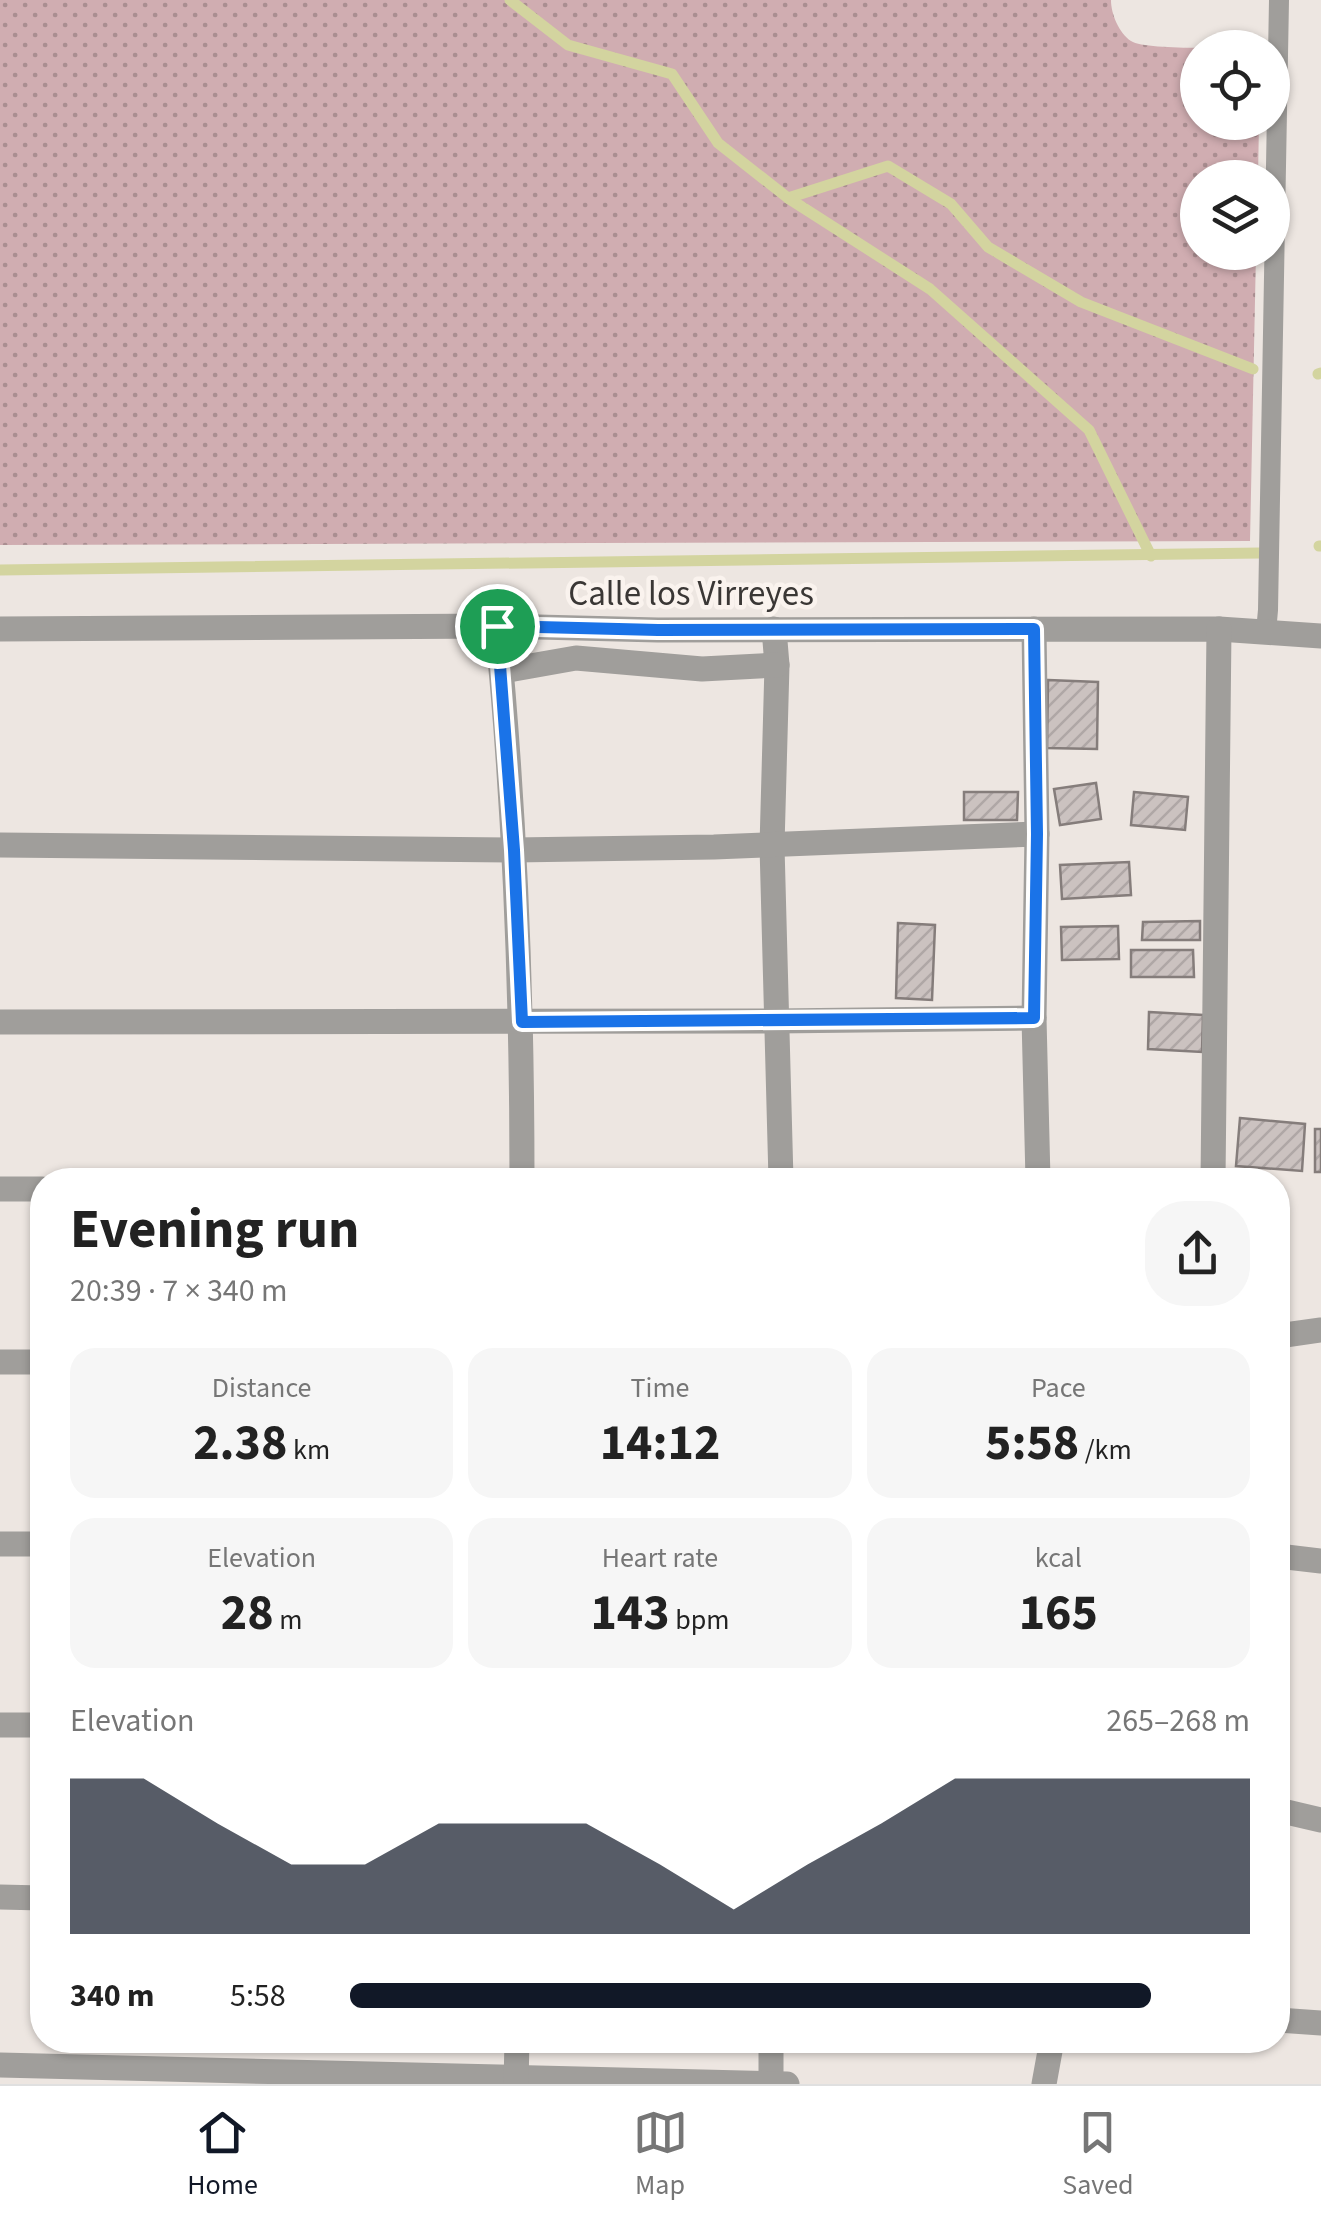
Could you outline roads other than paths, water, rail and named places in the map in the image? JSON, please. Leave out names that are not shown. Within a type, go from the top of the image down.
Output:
[{"type":"street","name":"Calle los Virreyes","points":[[0,631],[497,626],[658,630],[1218,629],[1321,636]]},
{"type":"street","points":[[497,626],[522,1022],[522,1168]]},
{"type":"street","points":[[774,628],[772,846],[780,1168]]},
{"type":"street","points":[[1034,629],[1038,1168]]},
{"type":"street","points":[[1213,1168],[1218,629]]},
{"type":"street","points":[[652,664],[658,630]]},
{"type":"street","points":[[502,670],[576,658],[702,669],[776,665]]},
{"type":"street","points":[[0,845],[514,850],[772,846],[1037,834]]},
{"type":"street","points":[[0,1022],[1034,1018]]},
{"type":"street","points":[[0,1189],[30,1189]]},
{"type":"street","points":[[1290,1334],[1321,1330]]},
{"type":"street","points":[[0,1362],[30,1362]]},
{"type":"street","points":[[0,1544],[30,1544]]},
{"type":"street","points":[[1290,1557],[1321,1561]]},
{"type":"street","points":[[0,1725],[30,1725]]},
{"type":"street","points":[[1290,1813],[1321,1820]]},
{"type":"street","points":[[0,1897],[30,1898]]},
{"type":"street","points":[[1290,2021],[1321,2023]]},
{"type":"street","points":[[516,2081],[517,2053]]},
{"type":"street","points":[[0,2065],[516,2081],[777,2083],[773,2053]]},
{"type":"street","points":[[1044,2084],[1050,2053]]},
{"type":"lane","points":[[1266,632],[1279,0]]},
{"type":"waterway","points":[[510,0],[568,45],[672,74],[718,143],[788,198],[888,166],[951,204],[988,247],[1081,302],[1253,369]]},
{"type":"waterway","points":[[788,198],[930,289],[1089,430],[1151,556]]},
{"type":"waterway","points":[[0,570],[1260,553]]}]
